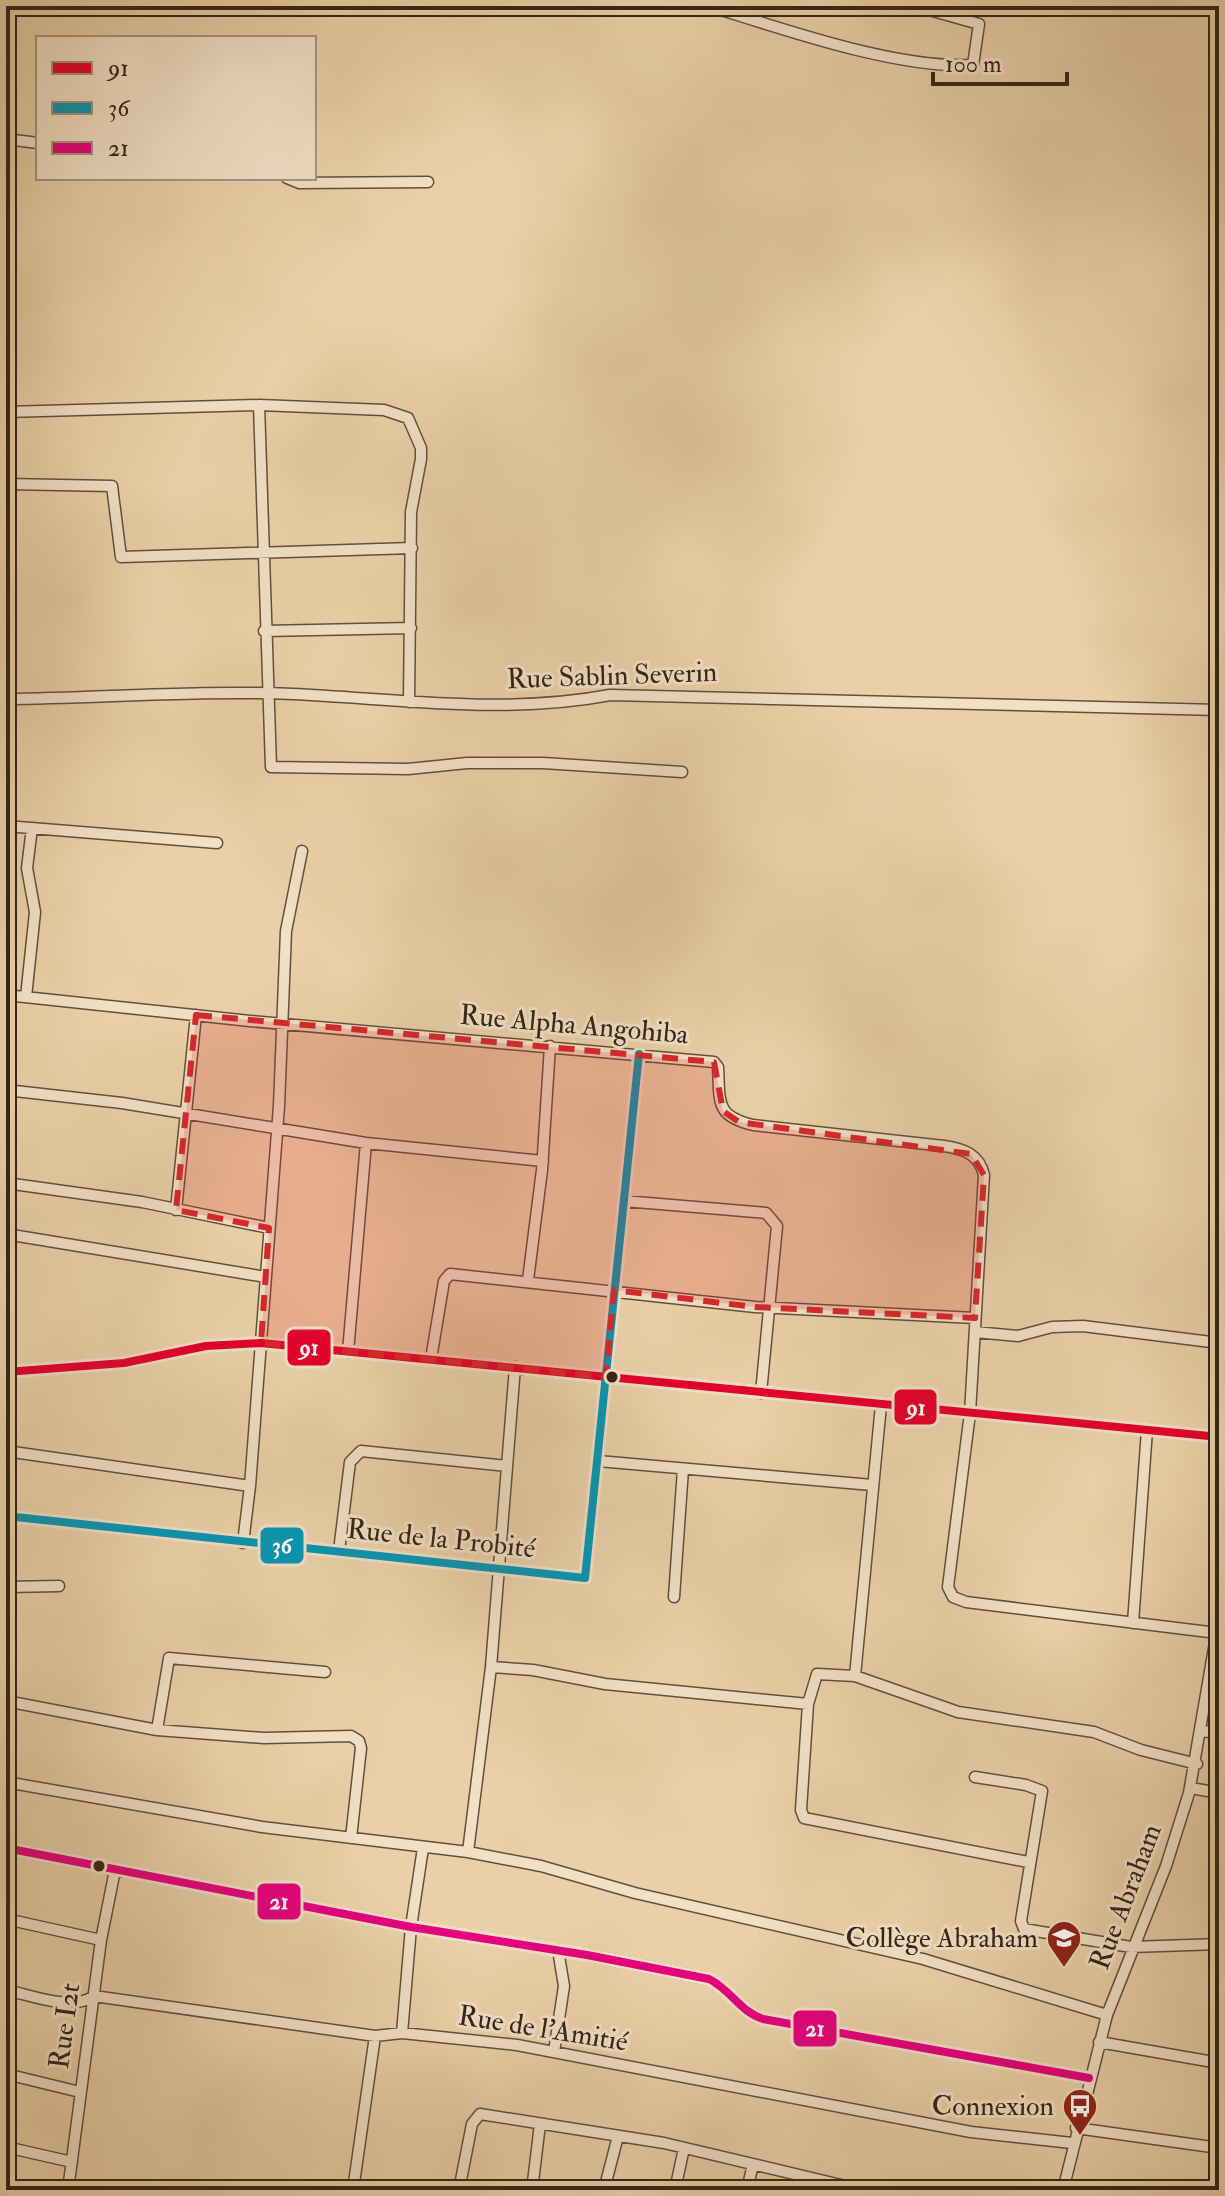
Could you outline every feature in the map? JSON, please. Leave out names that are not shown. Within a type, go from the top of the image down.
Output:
[{"type":"street","points":[[709,6],[791,31],[906,59],[973,65],[979,24],[915,6]]},
{"type":"street","points":[[6,139],[36,143]]},
{"type":"street","points":[[292,180],[299,183],[428,182]]},
{"type":"street","points":[[6,412],[259,405],[384,410],[408,418],[421,448],[411,512],[409,702]]},
{"type":"street","points":[[259,405],[269,764],[276,769],[408,769],[467,763],[543,763],[682,772]]},
{"type":"street","points":[[6,484],[112,486],[121,557],[412,548]]},
{"type":"street","points":[[264,631],[411,628]]},
{"type":"street","name":"Rue Sablin Severin","points":[[6,699],[266,693],[409,702],[575,701],[610,695],[1219,710]]},
{"type":"street","points":[[6,826],[217,843]]},
{"type":"street","points":[[26,997],[35,912],[27,868],[32,828]]},
{"type":"street","points":[[243,1543],[277,1125],[286,931],[302,851]]},
{"type":"street","name":"Rue Alpha Angohiba","points":[[6,995],[284,1024],[714,1062],[718,1067],[723,1111],[730,1119],[753,1125],[944,1146],[971,1154],[980,1161],[984,1175],[970,1413],[948,1587],[953,1597],[966,1602],[1133,1623]]},
{"type":"street","points":[[176,1210],[196,1015]]},
{"type":"street","points":[[528,1280],[543,1161],[550,1046]]},
{"type":"street","name":"Rue de la Probité","points":[[6,1516],[500,1568],[576,1580],[585,1578],[639,1054]]},
{"type":"street","points":[[6,1090],[277,1125],[366,1143],[543,1161]]},
{"type":"street","points":[[348,1352],[366,1143]]},
{"type":"street","points":[[6,1183],[269,1228]]},
{"type":"street","points":[[624,1201],[766,1213],[773,1218],[777,1226],[772,1307],[761,1393]]},
{"type":"street","points":[[6,1234],[266,1277]]},
{"type":"street","points":[[431,1359],[444,1281],[450,1274],[772,1307],[975,1318]]},
{"type":"street","points":[[975,1332],[1018,1336],[1052,1327],[1083,1326],[1219,1343]]},
{"type":"street","points":[[6,1372],[124,1363],[206,1346],[261,1343],[1219,1437]]},
{"type":"street","points":[[468,1852],[491,1667],[515,1367]]},
{"type":"street","points":[[855,1676],[881,1405]]},
{"type":"street","points":[[1147,1430],[1133,1623],[1217,1633]]},
{"type":"street","points":[[6,1451],[250,1486]]},
{"type":"street","points":[[339,1551],[350,1462],[361,1451],[507,1466]]},
{"type":"street","points":[[598,1461],[872,1485]]},
{"type":"street","points":[[674,1597],[683,1469]]},
{"type":"street","points":[[6,1587],[59,1586]]},
{"type":"street","name":"Rue Abraham","points":[[1063,2190],[1072,2143],[1107,2015],[1131,1947],[1162,1878],[1191,1788],[1219,1619]]},
{"type":"street","points":[[157,1730],[169,1658],[325,1672]]},
{"type":"street","points":[[491,1667],[533,1670],[605,1684],[808,1704]]},
{"type":"street","points":[[1028,1862],[804,1818],[801,1810],[808,1704],[817,1674],[855,1676],[958,1712],[1094,1732],[1141,1750],[1197,1764]]},
{"type":"street","points":[[6,1701],[157,1730],[264,1738],[351,1736],[359,1741],[361,1748],[351,1838]]},
{"type":"street","points":[[1202,1731],[1219,1733]]},
{"type":"street","points":[[975,1777],[1026,1785],[1042,1791],[1028,1862],[1021,1921],[1024,1929],[1131,1947],[1219,1944]]},
{"type":"street","points":[[6,1782],[262,1827],[468,1852],[541,1866],[635,1893],[860,1943],[1107,2015]]},
{"type":"street","points":[[1191,1788],[1219,1793]]},
{"type":"street","points":[[6,1848],[411,1927],[558,1950],[709,1979],[720,1984],[740,2009],[763,2019],[1089,2078]]},
{"type":"street","points":[[402,2033],[411,1927],[423,1848]]},
{"type":"street","name":"Rue I2t","points":[[68,2190],[101,1940],[115,1870]]},
{"type":"street","points":[[6,1919],[101,1940]]},
{"type":"street","points":[[554,2052],[564,1986],[558,1950]]},
{"type":"street","name":"Rue de l'Amitié","points":[[6,1990],[68,2003],[85,2002],[94,1996],[375,2036],[402,2033],[554,2052],[971,2132],[1072,2143]]},
{"type":"street","points":[[353,2190],[375,2036]]},
{"type":"street","points":[[1099,2042],[1219,2063]]},
{"type":"street","points":[[6,2074],[80,2092]]},
{"type":"street","points":[[459,2190],[475,2117],[480,2114],[684,2148],[753,2164],[822,2186],[862,2190]]},
{"type":"street","points":[[532,2190],[540,2124]]},
{"type":"street","points":[[1076,2128],[1219,2148]]},
{"type":"street","points":[[604,2190],[618,2136]]},
{"type":"street","points":[[6,2147],[72,2162]]},
{"type":"street","points":[[675,2190],[684,2148]]},
{"type":"street","points":[[747,2190],[753,2164]]},
{"type":"highlighted area","points":[[196,1015],[714,1062],[723,1111],[739,1122],[971,1154],[984,1175],[975,1318],[755,1307],[614,1290],[606,1377],[261,1343],[269,1228],[176,1210]]},
{"type":"transit line","name":"36","points":[[6,1516],[585,1578],[639,1054]]},
{"type":"transit line","name":"91","points":[[6,1372],[124,1363],[206,1346],[261,1343],[1219,1437]]},
{"type":"transit line","name":"21","points":[[6,1848],[411,1927],[587,1955],[709,1979],[748,2011],[763,2019],[1089,2078]]},
{"type":"place","name":"Collège Abraham","points":[[1064,1969]]},
{"type":"place","name":"Connexion","points":[[1080,2137]]}]
